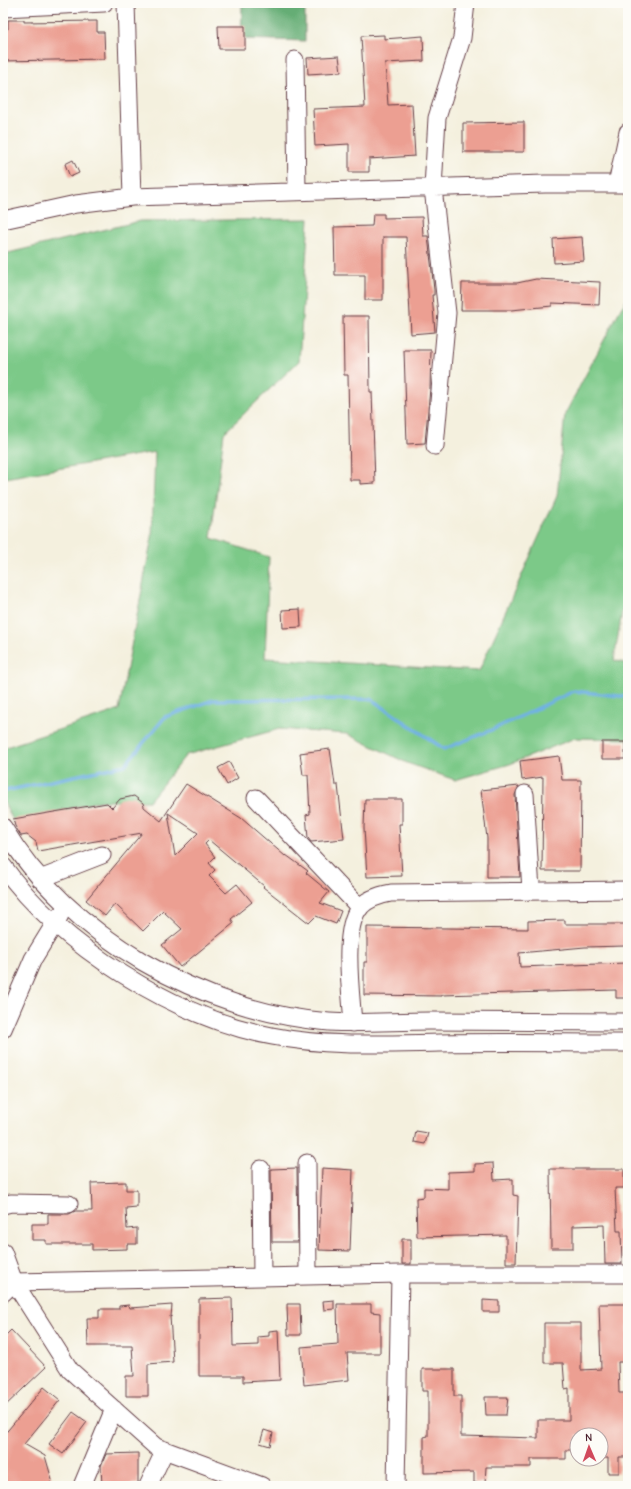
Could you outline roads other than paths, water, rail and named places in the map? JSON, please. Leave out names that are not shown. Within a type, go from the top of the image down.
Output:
[{"type":"street","points":[[3,8],[104,3]]},
{"type":"street","points":[[126,3],[132,197]]},
{"type":"street","points":[[435,446],[447,313],[433,188],[437,118],[462,38],[466,3]]},
{"type":"street","points":[[295,60],[297,191]]},
{"type":"street","points":[[3,220],[76,204],[132,197],[546,184],[622,184],[628,132]]},
{"type":"street","points":[[525,794],[531,891]]},
{"type":"street","points":[[256,798],[360,908]]},
{"type":"street","points":[[3,827],[40,879],[68,905],[128,953],[182,983],[228,1000],[275,1013],[328,1022],[628,1022]]},
{"type":"street","points":[[40,879],[102,855]]},
{"type":"street","points":[[3,866],[20,890],[54,924],[117,970],[174,1004],[223,1022],[272,1036],[355,1044],[628,1043]]},
{"type":"street","points":[[353,1022],[349,938],[352,923],[360,908],[375,896],[391,892],[628,890]]},
{"type":"street","points":[[3,1029],[33,959],[54,924],[68,905]]},
{"type":"street","points":[[307,1163],[308,1276]]},
{"type":"street","points":[[261,1169],[262,1277]]},
{"type":"street","points":[[3,1205],[25,1203],[69,1204]]},
{"type":"street","points":[[3,1252],[9,1288],[70,1370],[156,1447],[262,1486]]},
{"type":"street","points":[[396,1486],[400,1274]]},
{"type":"street","points":[[9,1288],[262,1277],[400,1274],[628,1274]]},
{"type":"street","points":[[82,1486],[114,1409]]},
{"type":"street","points":[[148,1486],[165,1450]]},
{"type":"waterway","points":[[5,791],[125,765],[165,717],[213,700],[371,699],[444,749],[494,729],[574,691],[628,697]]}]
